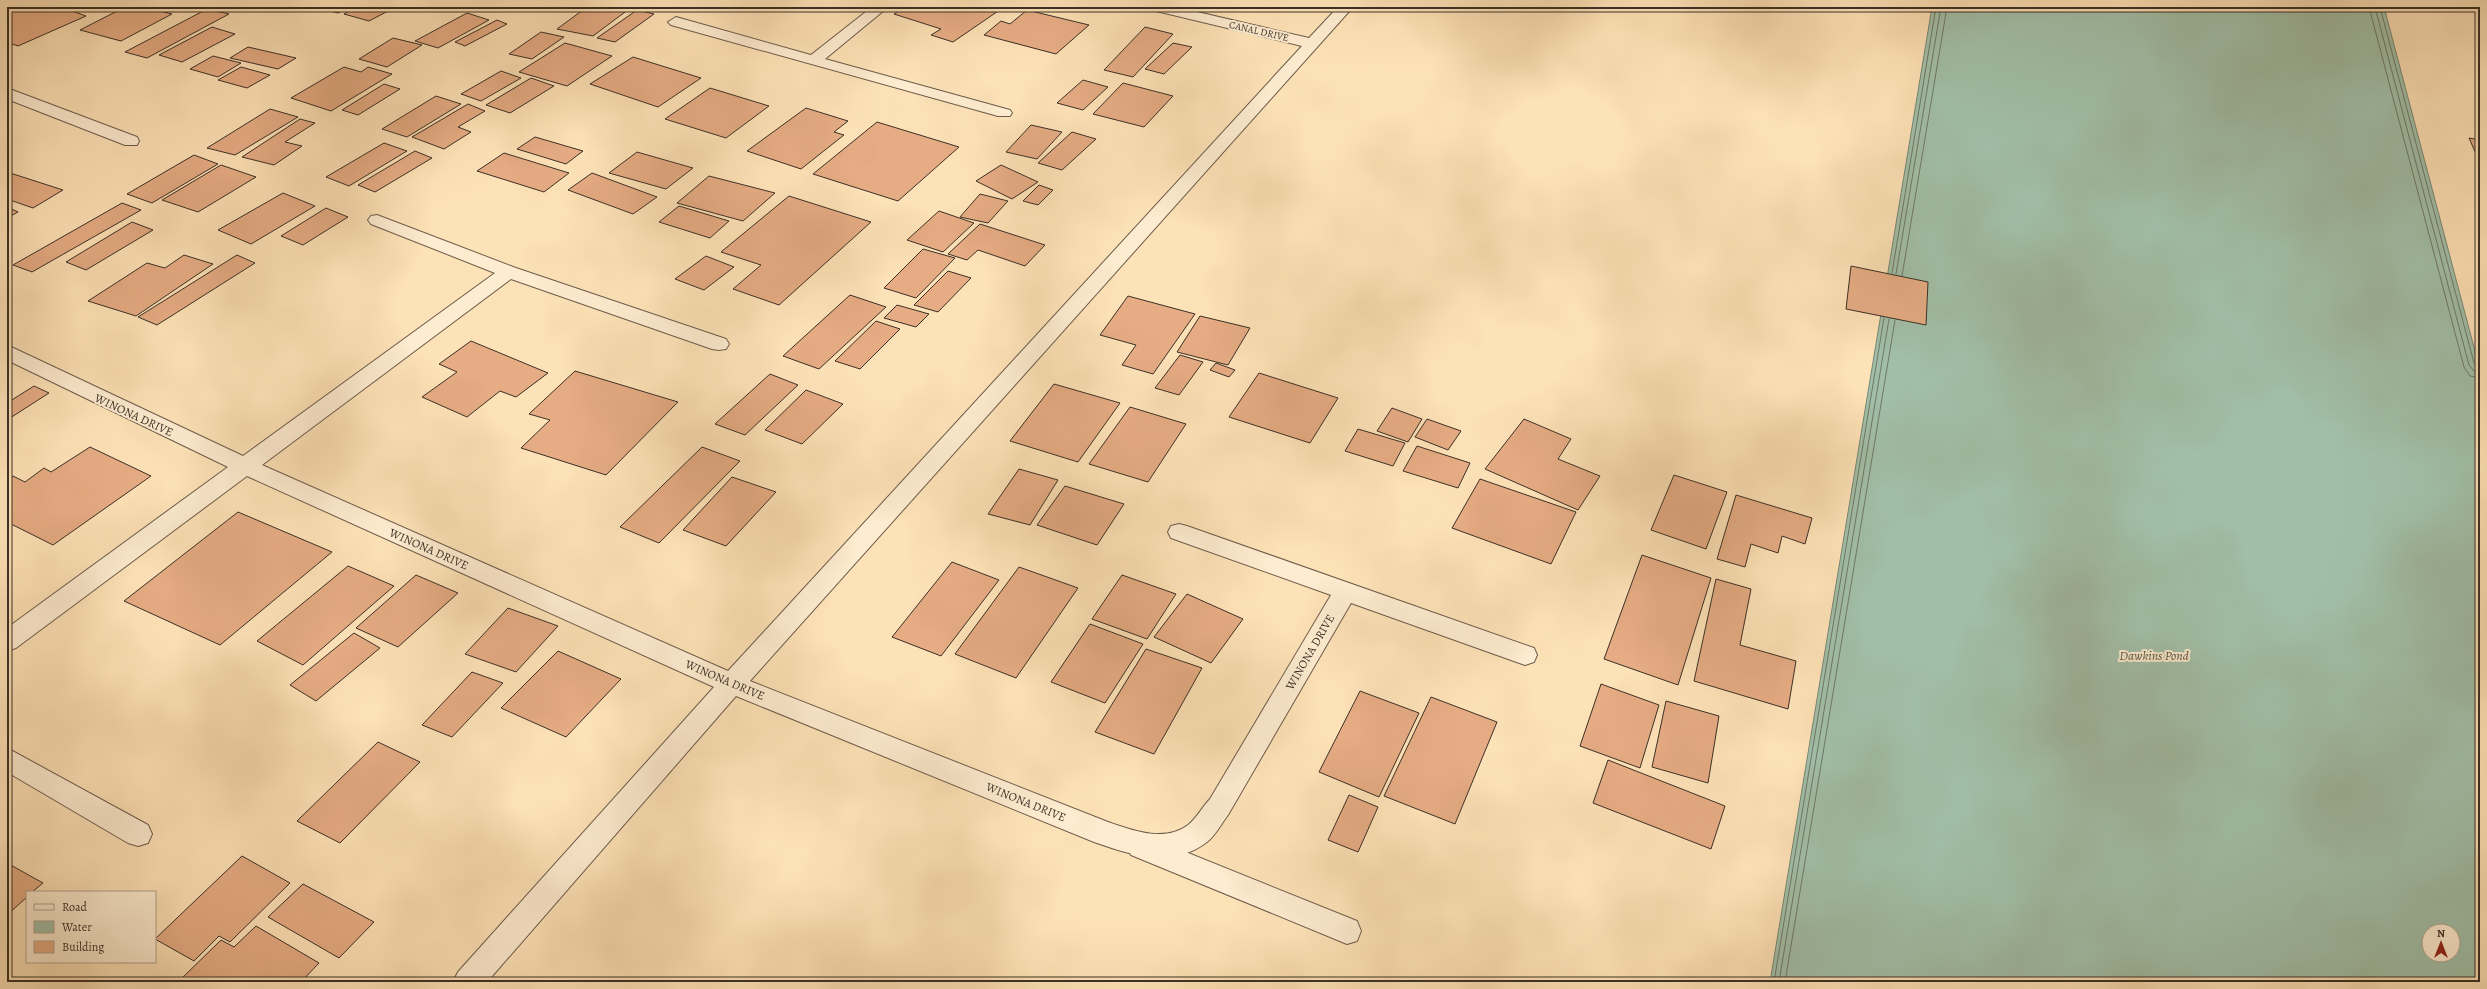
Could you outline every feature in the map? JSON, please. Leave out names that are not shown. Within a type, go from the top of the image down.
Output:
[{"type":"street","points":[[815,59],[881,7]]},
{"type":"street","name":"CANAL DRIVE","points":[[1157,7],[1313,44]]},
{"type":"street","points":[[468,982],[732,684],[1346,7]]},
{"type":"street","points":[[676,22],[815,59],[1004,113]]},
{"type":"street","points":[[7,93],[131,140]]},
{"type":"street","points":[[377,220],[509,272],[719,344]]},
{"type":"street","points":[[7,641],[509,272]]},
{"type":"street","name":"WINONA DRIVE","points":[[7,352],[105,401],[244,466],[732,684],[1104,833],[1134,843],[1170,846],[1198,833],[1219,806],[1345,592]]},
{"type":"street","points":[[1179,532],[1524,655]]},
{"type":"street","points":[[7,759],[138,834]]},
{"type":"street","points":[[1134,843],[1347,931]]},
{"type":"water","name":"Dawkins Pond","points":[[1932,7],[2384,7],[2480,370],[2480,982],[1770,982]]},
{"type":"building","points":[[17,7],[61,7],[86,16],[18,46],[7,42],[7,12]]},
{"type":"building","points":[[125,7],[144,7],[172,14],[121,41],[80,30]]},
{"type":"building","points":[[331,7],[349,7],[338,13],[326,10]]},
{"type":"building","points":[[356,7],[386,7],[392,9],[369,21],[344,14]]},
{"type":"building","points":[[587,7],[598,7],[625,12],[593,36],[557,29]]},
{"type":"building","points":[[904,7],[1004,7],[953,42],[931,35],[941,29],[894,14]]},
{"type":"building","points":[[207,9],[229,14],[147,58],[125,52]]},
{"type":"building","points":[[637,10],[654,14],[615,42],[597,38]]},
{"type":"building","points":[[1027,10],[1089,25],[1056,54],[984,35],[1001,21],[1010,24]]},
{"type":"building","points":[[467,13],[489,20],[438,48],[415,41]]},
{"type":"building","points":[[497,20],[507,24],[465,46],[455,42]]},
{"type":"building","points":[[212,27],[235,34],[182,62],[159,55]]},
{"type":"building","points":[[1145,27],[1173,34],[1133,77],[1104,70]]},
{"type":"building","points":[[541,32],[564,37],[532,59],[509,54]]},
{"type":"building","points":[[393,38],[422,45],[387,67],[359,59]]},
{"type":"building","points":[[565,43],[612,56],[567,86],[519,72]]},
{"type":"building","points":[[1173,43],[1192,47],[1164,74],[1145,69]]},
{"type":"building","points":[[248,47],[296,58],[278,69],[230,58]]},
{"type":"building","points":[[213,56],[241,63],[218,77],[190,69]]},
{"type":"building","points":[[633,57],[701,78],[658,107],[590,84]]},
{"type":"building","points":[[241,67],[270,75],[247,88],[218,80]]},
{"type":"building","points":[[344,67],[361,72],[368,67],[392,74],[331,111],[291,98]]},
{"type":"building","points":[[501,71],[521,78],[481,101],[461,94]]},
{"type":"building","points":[[531,78],[554,86],[510,113],[486,105]]},
{"type":"building","points":[[1083,80],[1108,87],[1083,110],[1057,103]]},
{"type":"building","points":[[1123,83],[1173,96],[1144,127],[1093,114]]},
{"type":"building","points":[[384,84],[400,89],[358,115],[342,110]]},
{"type":"building","points":[[710,88],[769,106],[726,138],[665,119]]},
{"type":"building","points":[[436,96],[461,104],[407,137],[382,129]]},
{"type":"building","points":[[468,104],[485,111],[458,127],[471,132],[444,149],[412,137]]},
{"type":"building","points":[[806,108],[848,121],[834,132],[844,135],[801,169],[747,151]]},
{"type":"building","points":[[270,109],[298,117],[235,155],[207,148]]},
{"type":"building","points":[[300,119],[315,123],[285,142],[302,146],[274,165],[242,157]]},
{"type":"building","points":[[877,122],[959,147],[898,201],[813,174]]},
{"type":"building","points":[[1031,125],[1062,132],[1037,159],[1006,152]]},
{"type":"building","points":[[1072,132],[1096,139],[1062,170],[1038,163]]},
{"type":"building","points":[[535,137],[583,151],[566,164],[517,149]]},
{"type":"building","points":[[2469,138],[2480,140],[2480,163]]},
{"type":"building","points":[[384,143],[407,151],[349,186],[326,177]]},
{"type":"building","points":[[415,151],[432,158],[375,192],[358,185]]},
{"type":"building","points":[[637,152],[693,168],[666,189],[609,173]]},
{"type":"building","points":[[504,153],[569,173],[544,192],[477,171]]},
{"type":"building","points":[[194,155],[218,164],[152,203],[127,194]]},
{"type":"building","points":[[221,165],[256,177],[198,212],[162,200]]},
{"type":"building","points":[[1001,165],[1038,182],[1012,199],[976,181]]},
{"type":"building","points":[[7,172],[63,190],[33,208],[7,199]]},
{"type":"building","points":[[592,173],[657,197],[633,214],[568,190]]},
{"type":"building","points":[[709,176],[775,193],[743,221],[677,203]]},
{"type":"building","points":[[1039,185],[1053,190],[1038,205],[1023,201]]},
{"type":"building","points":[[283,193],[315,206],[251,244],[218,230]]},
{"type":"building","points":[[980,194],[1008,201],[988,223],[960,217]]},
{"type":"building","points":[[789,196],[871,222],[779,305],[733,289],[761,265],[721,252]]},
{"type":"building","points":[[122,203],[141,210],[32,272],[13,265]]},
{"type":"building","points":[[679,206],[729,221],[710,238],[659,222]]},
{"type":"building","points":[[7,207],[18,212],[7,218]]},
{"type":"building","points":[[326,208],[348,217],[303,245],[281,236]]},
{"type":"building","points":[[939,211],[974,223],[943,252],[907,240]]},
{"type":"building","points":[[132,222],[153,230],[86,270],[66,262]]},
{"type":"building","points":[[980,224],[1045,245],[1025,266],[978,250],[967,260],[948,254]]},
{"type":"building","points":[[923,249],[955,258],[916,298],[884,288]]},
{"type":"building","points":[[184,255],[213,264],[136,316],[88,301],[147,263],[165,268]]},
{"type":"building","points":[[237,255],[255,263],[157,325],[138,317]]},
{"type":"building","points":[[706,256],[734,267],[704,290],[675,279]]},
{"type":"building","points":[[1851,266],[1928,282],[1926,325],[1846,309]]},
{"type":"building","points":[[948,271],[971,278],[938,312],[914,305]]},
{"type":"building","points":[[850,295],[886,307],[819,369],[783,356]]},
{"type":"building","points":[[1128,296],[1195,314],[1153,374],[1122,365],[1136,345],[1100,335]]},
{"type":"building","points":[[897,305],[929,314],[916,327],[884,318]]},
{"type":"building","points":[[1200,316],[1250,328],[1228,365],[1177,352]]},
{"type":"building","points":[[876,321],[900,329],[860,369],[835,361]]},
{"type":"building","points":[[471,341],[548,373],[516,397],[500,391],[467,417],[422,397],[457,372],[439,364]]},
{"type":"building","points":[[1180,355],[1203,362],[1179,395],[1155,388]]},
{"type":"building","points":[[1216,363],[1235,370],[1229,377],[1210,370]]},
{"type":"building","points":[[575,371],[678,402],[606,475],[521,448],[550,420],[529,414]]},
{"type":"building","points":[[1259,373],[1338,398],[1310,443],[1229,417]]},
{"type":"building","points":[[770,374],[798,385],[745,435],[715,424]]},
{"type":"building","points":[[1054,384],[1120,403],[1078,462],[1010,441]]},
{"type":"building","points":[[34,386],[49,393],[7,420],[7,403]]},
{"type":"building","points":[[806,390],[843,404],[802,444],[765,430]]},
{"type":"building","points":[[1130,407],[1186,424],[1148,482],[1089,464]]},
{"type":"building","points":[[1392,408],[1422,419],[1408,442],[1377,431]]},
{"type":"building","points":[[1427,419],[1461,431],[1448,450],[1415,437]]},
{"type":"building","points":[[1524,419],[1571,439],[1558,459],[1600,476],[1578,510],[1485,469]]},
{"type":"building","points":[[1358,429],[1405,443],[1393,466],[1345,451]]},
{"type":"building","points":[[1417,446],[1470,463],[1458,488],[1403,471]]},
{"type":"building","points":[[90,447],[151,476],[53,545],[7,522],[7,480],[13,476],[25,482],[44,468],[51,472]]},
{"type":"building","points":[[702,447],[740,461],[659,543],[620,527]]},
{"type":"building","points":[[1019,469],[1058,480],[1030,525],[988,514]]},
{"type":"building","points":[[1674,475],[1727,492],[1706,549],[1651,530]]},
{"type":"building","points":[[732,477],[776,492],[726,546],[683,530]]},
{"type":"building","points":[[1480,479],[1576,512],[1551,564],[1452,528]]},
{"type":"building","points":[[1065,486],[1124,504],[1097,545],[1037,525]]},
{"type":"building","points":[[1736,495],[1812,518],[1805,544],[1782,536],[1778,553],[1751,544],[1745,567],[1717,559]]},
{"type":"building","points":[[238,512],[332,552],[220,645],[124,601]]},
{"type":"building","points":[[1642,555],[1711,578],[1678,685],[1604,659]]},
{"type":"building","points":[[952,562],[999,580],[941,656],[892,637]]},
{"type":"building","points":[[348,566],[394,586],[303,665],[257,641]]},
{"type":"building","points":[[1019,567],[1078,588],[1016,678],[955,654]]},
{"type":"building","points":[[416,575],[458,593],[398,647],[356,628]]},
{"type":"building","points":[[1122,575],[1176,594],[1147,639],[1092,619]]},
{"type":"building","points":[[1716,579],[1751,589],[1740,645],[1796,661],[1788,709],[1694,681]]},
{"type":"building","points":[[1187,594],[1243,619],[1211,663],[1154,637]]},
{"type":"building","points":[[508,608],[558,626],[516,672],[465,654]]},
{"type":"building","points":[[1090,624],[1143,644],[1105,703],[1051,682]]},
{"type":"building","points":[[354,633],[380,648],[316,701],[290,685]]},
{"type":"building","points":[[1146,649],[1202,668],[1154,754],[1095,732]]},
{"type":"building","points":[[558,651],[621,679],[566,737],[501,708]]},
{"type":"building","points":[[472,672],[503,683],[452,737],[422,725]]},
{"type":"building","points":[[1601,684],[1659,705],[1640,768],[1580,746]]},
{"type":"building","points":[[1360,691],[1419,713],[1379,797],[1319,772]]},
{"type":"building","points":[[1431,697],[1497,722],[1455,824],[1384,796]]},
{"type":"building","points":[[1666,701],[1719,716],[1708,783],[1652,767]]},
{"type":"building","points":[[378,742],[420,762],[340,843],[297,821]]},
{"type":"building","points":[[1608,760],[1725,806],[1711,849],[1593,803]]},
{"type":"building","points":[[1349,795],[1378,807],[1358,852],[1328,840]]},
{"type":"building","points":[[242,856],[290,883],[230,942],[219,936],[194,961],[156,940]]},
{"type":"building","points":[[7,863],[43,883],[33,891],[26,891],[26,898],[7,915]]},
{"type":"building","points":[[303,884],[374,922],[339,958],[268,917]]},
{"type":"building","points":[[256,926],[319,963],[301,982],[178,982],[221,940],[234,947]]}]
